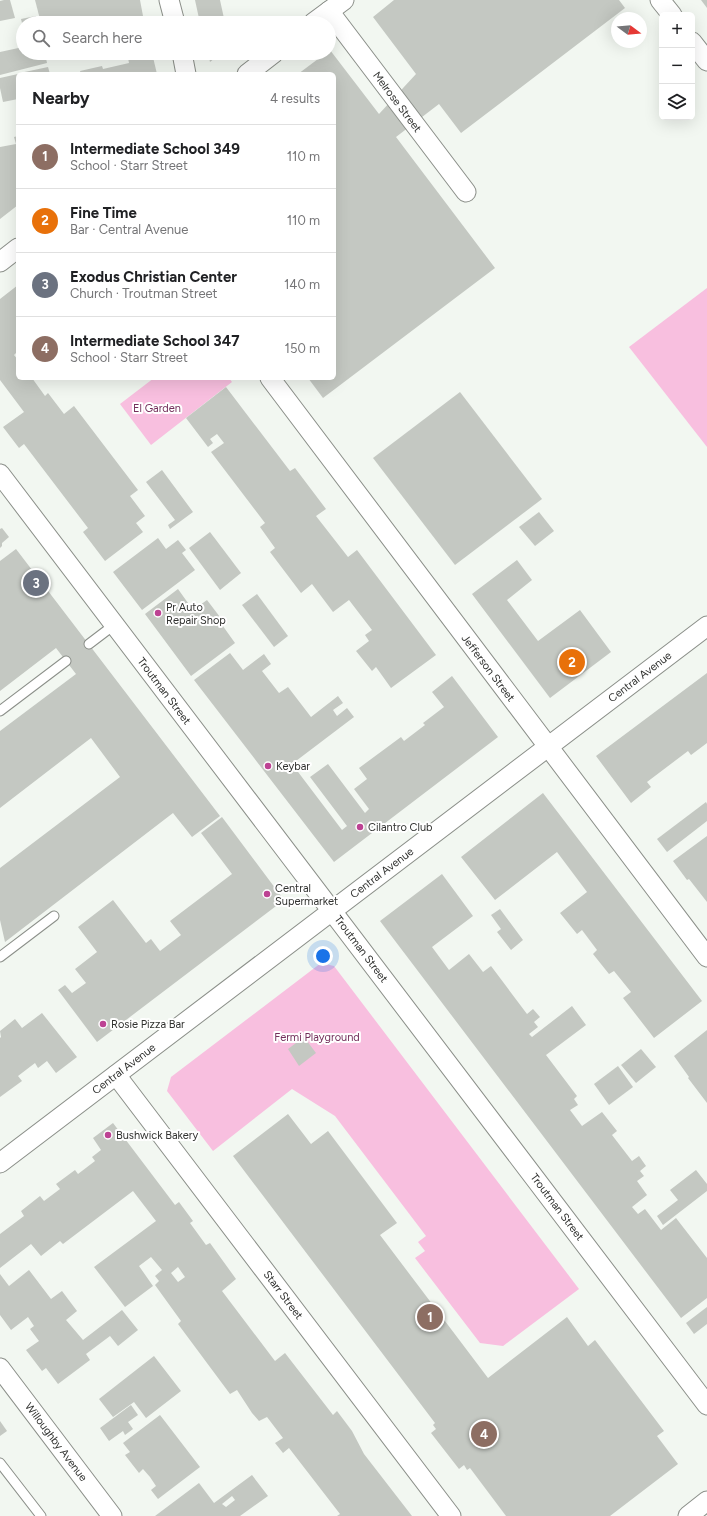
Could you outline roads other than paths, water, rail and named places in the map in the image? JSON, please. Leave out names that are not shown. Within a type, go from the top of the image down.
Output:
[{"type":"street","points":[[169,0],[172,16]]},
{"type":"street","points":[[322,16],[344,0]]},
{"type":"street","points":[[660,0],[670,12]]},
{"type":"street","name":"Melrose Street","points":[[329,11],[333,16]]},
{"type":"street","name":"Melrose Street","points":[[336,20],[466,192]]},
{"type":"street","points":[[695,46],[707,61]]},
{"type":"street","points":[[183,60],[186,72]]},
{"type":"street","points":[[250,72],[265,60]]},
{"type":"street","points":[[0,262],[16,250]]},
{"type":"street","name":"Jefferson Street","points":[[272,380],[707,957]]},
{"type":"street","name":"Troutman Street","points":[[0,474],[707,1405]]},
{"type":"street","name":"Central Avenue","points":[[0,1163],[707,626]]},
{"type":"street","name":"Starr Street","points":[[116,1075],[451,1516]]},
{"type":"street","name":"Willoughby Avenue","points":[[0,1368],[112,1516]]},
{"type":"street","points":[[688,1516],[707,1501]]},
{"type":"lane","points":[[89,644],[114,625]]},
{"type":"lane","points":[[0,711],[66,661]]},
{"type":"lane","points":[[0,957],[54,916]]},
{"type":"lane","points":[[0,1463],[41,1516]]},
{"type":"place","name":"Exodus Christian Center","points":[[36,583]]},
{"type":"place","name":"Pr Auto Repair Shop","points":[[158,613]]},
{"type":"place","name":"Fine Time","points":[[572,662]]},
{"type":"place","name":"Keybar","points":[[268,766]]},
{"type":"place","name":"Cilantro Club","points":[[360,827]]},
{"type":"place","name":"Central Supermarket","points":[[267,894]]},
{"type":"place","name":"Rosie Pizza Bar","points":[[103,1024]]},
{"type":"place","name":"Bushwick Bakery","points":[[108,1135]]},
{"type":"place","name":"Intermediate School 349","points":[[430,1317]]},
{"type":"place","name":"Intermediate School 347","points":[[484,1434]]},
{"type":"park label","name":"El Garden","points":[[157,408]]},
{"type":"park label","name":"Fermi Playground","points":[[317,1037]]}]
